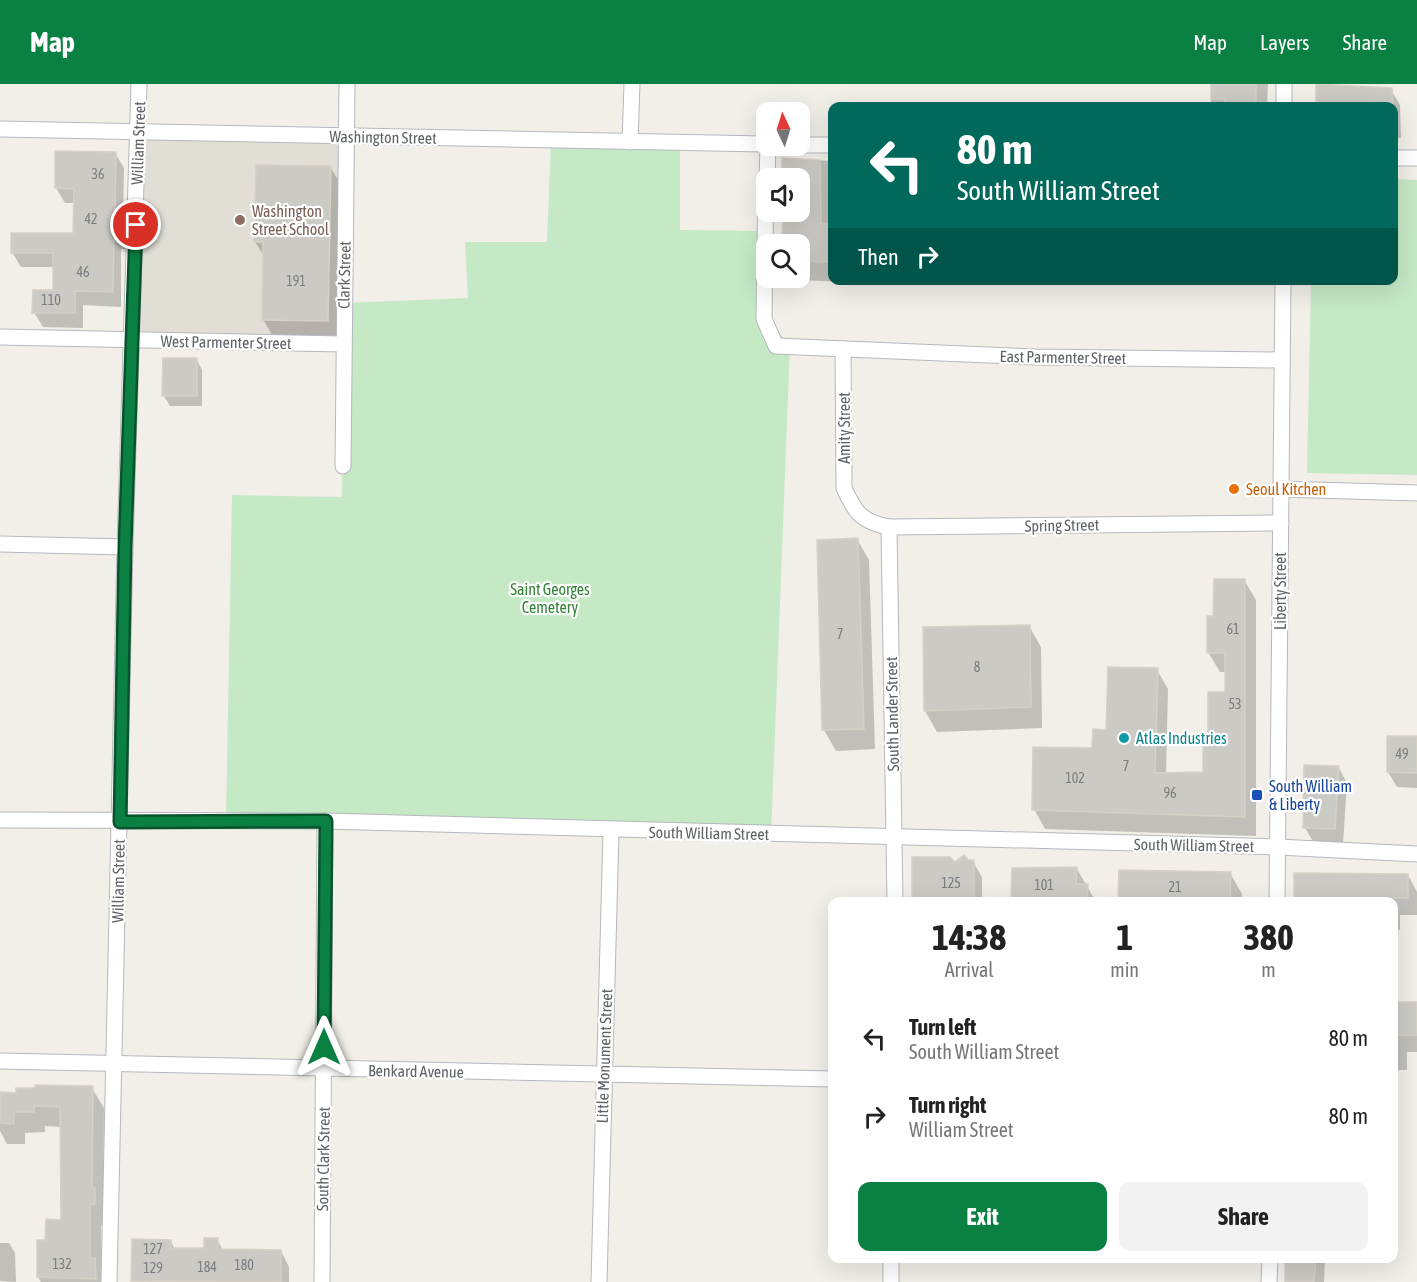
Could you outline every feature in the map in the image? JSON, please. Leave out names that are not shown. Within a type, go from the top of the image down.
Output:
[{"type":"street","name":"William Street","points":[[109,1282],[125,547],[139,84]]},
{"type":"street","name":"Clark Street","points":[[343,466],[347,84]]},
{"type":"street","points":[[630,142],[632,84]]},
{"type":"street","points":[[1284,84],[1284,102]]},
{"type":"street","name":"Washington Street","points":[[0,129],[756,145]]},
{"type":"street","points":[[810,145],[828,145]]},
{"type":"street","points":[[1398,158],[1417,158]]},
{"type":"street","name":"East Parmenter Street","points":[[765,222],[764,319],[776,346],[1036,357],[1282,360]]},
{"type":"street","name":"Liberty Street","points":[[1277,897],[1283,285]]},
{"type":"street","name":"West Parmenter Street","points":[[0,337],[343,344]]},
{"type":"street","name":"Amity Street","points":[[843,349],[844,488],[851,505]]},
{"type":"street","points":[[1281,489],[1417,493]]},
{"type":"street","name":"Spring Street","points":[[851,505],[868,523],[889,527],[1281,523]]},
{"type":"street","name":"South Lander Street","points":[[889,527],[895,897]]},
{"type":"street","points":[[0,544],[125,547]]},
{"type":"street","name":"South William Street","points":[[0,820],[326,821],[611,831],[1278,847],[1417,854]]},
{"type":"street","name":"South Clark Street","points":[[322,1282],[326,821]]},
{"type":"street","name":"Little Monument Street","points":[[599,1282],[611,831]]},
{"type":"street","name":"Benkard Avenue","points":[[0,1061],[828,1079]]},
{"type":"street","points":[[891,1263],[891,1282]]},
{"type":"street","points":[[1269,1282],[1270,1263]]},
{"type":"shaded area","name":"Washington Street School","points":[[138,132],[346,137],[343,344],[133,340]]},
{"type":"green space","name":"Saint Georges Cemetery","points":[[551,141],[680,143],[680,230],[764,231],[764,234],[756,234],[756,288],[764,288],[764,318],[790,344],[771,835],[226,821],[232,495],[342,497],[344,303],[468,298],[465,242],[547,242]]},
{"type":"green space","points":[[1398,179],[1417,180],[1417,475],[1307,473],[1311,285],[1398,285]]},
{"type":"building","points":[[1211,84],[1256,84],[1256,102],[1225,102],[1225,99],[1211,99]]},
{"type":"building","points":[[1316,84],[1392,88],[1393,102],[1316,102]]},
{"type":"building","points":[[55,151],[116,152],[115,209],[122,209],[121,234],[114,234],[113,292],[75,291],[75,313],[32,313],[33,290],[53,290],[53,253],[11,253],[11,233],[73,233],[74,189],[55,188]]},
{"type":"building","points":[[782,158],[820,160],[821,224],[828,224],[828,262],[810,261],[810,234],[782,234],[783,222],[810,222],[810,168],[782,168]]},
{"type":"building","points":[[256,165],[331,166],[328,321],[262,320],[263,242],[254,242]]},
{"type":"building","points":[[163,358],[197,358],[197,396],[162,396]]},
{"type":"building","points":[[858,538],[864,729],[822,730],[817,540]]},
{"type":"building","points":[[1214,579],[1245,579],[1245,817],[1032,810],[1033,747],[1092,748],[1093,729],[1106,730],[1108,667],[1158,668],[1155,773],[1203,772],[1203,734],[1208,734],[1208,692],[1225,692],[1225,653],[1207,653],[1207,616],[1213,616]]},
{"type":"building","points":[[1030,625],[1031,707],[924,711],[923,627]]},
{"type":"building","points":[[1387,736],[1417,736],[1417,773],[1387,772]]},
{"type":"building","points":[[1304,765],[1339,766],[1335,829],[1303,828]]},
{"type":"building","points":[[964,855],[968,860],[974,860],[974,897],[912,897],[912,857],[950,857],[955,862]]},
{"type":"building","points":[[1077,867],[1076,884],[1088,884],[1087,897],[1011,897],[1012,868]]},
{"type":"building","points":[[1119,870],[1231,872],[1230,897],[1118,897]]},
{"type":"building","points":[[1294,873],[1408,874],[1408,898],[1294,897]]},
{"type":"building","points":[[1398,1002],[1417,1002],[1417,1035],[1398,1035]]},
{"type":"building","points":[[35,1085],[93,1086],[92,1187],[95,1188],[95,1204],[90,1205],[90,1258],[95,1258],[96,1279],[37,1277],[37,1240],[45,1240],[46,1219],[61,1220],[60,1107],[34,1106],[34,1112],[14,1112],[14,1124],[0,1123],[0,1092],[16,1093],[16,1088],[35,1088]]},
{"type":"building","points":[[204,1238],[218,1238],[218,1249],[281,1250],[281,1282],[131,1281],[132,1239],[171,1240],[171,1248],[204,1248]]},
{"type":"building","points":[[1285,1263],[1316,1263],[1314,1282],[1285,1282]]},
{"type":"place","name":"Washington Street School","points":[[240,220]]},
{"type":"place","name":"Seoul Kitchen","points":[[1234,489]]},
{"type":"place","name":"Atlas Industries","points":[[1124,738]]},
{"type":"place","name":"South William & Liberty","points":[[1257,795]]},
{"type":"route","points":[[136,225],[125,547],[120,822],[326,821],[324,1047]]}]
